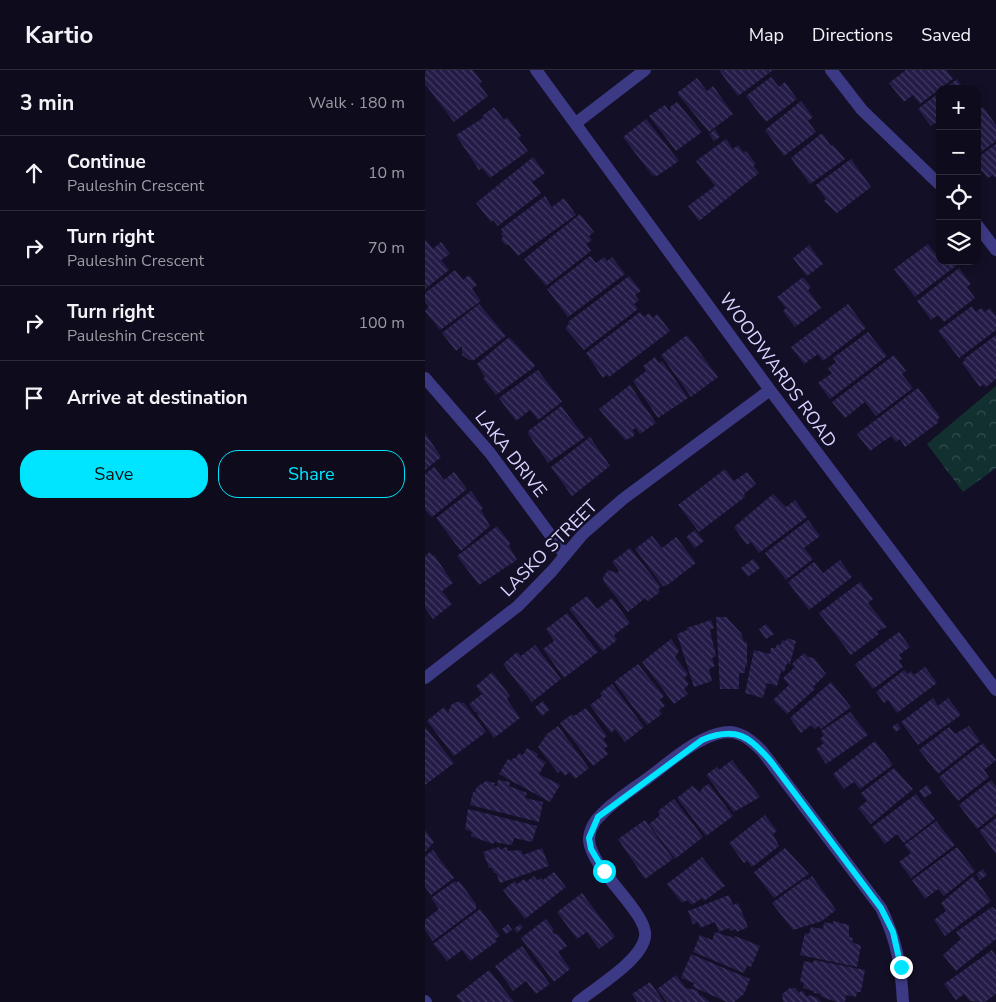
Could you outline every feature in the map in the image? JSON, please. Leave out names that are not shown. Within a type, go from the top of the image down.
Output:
[{"type":"street","name":"WOODWARDS ROAD","points":[[535,70],[576,123],[770,390],[996,690]]},
{"type":"street","points":[[576,123],[645,70]]},
{"type":"street","points":[[831,70],[863,110],[936,181]]},
{"type":"street","points":[[981,229],[996,250]]},
{"type":"street","name":"LAKA DRIVE","points":[[425,378],[460,416],[490,453],[565,555]]},
{"type":"street","name":"LASKO STREET","points":[[425,678],[518,606],[583,534],[623,499],[770,390]]},
{"type":"street","points":[[578,1002],[627,963],[641,949],[645,935],[641,921],[593,854],[589,838],[592,827],[608,808],[682,753],[702,740],[717,734],[730,732],[742,735],[762,751],[881,908],[893,932],[898,951],[903,1002]]},
{"type":"green space","points":[[996,386],[996,468],[963,492],[927,444]]},
{"type":"building","points":[[427,70],[473,70],[482,82],[479,84],[488,96],[454,122],[425,84],[425,72]]},
{"type":"building","points":[[719,70],[773,70],[738,96]]},
{"type":"building","points":[[906,70],[946,70],[953,79],[945,85],[936,85],[936,92],[920,104],[913,95],[904,102],[889,83]]},
{"type":"building","points":[[771,77],[779,87],[785,82],[797,99],[766,122],[746,96]]},
{"type":"building","points":[[697,78],[707,91],[713,86],[733,114],[709,132],[677,93]]},
{"type":"building","points":[[957,79],[961,85],[949,85]]},
{"type":"building","points":[[936,95],[936,123],[931,126],[918,109]]},
{"type":"building","points":[[801,101],[813,117],[808,121],[816,132],[784,156],[765,130]]},
{"type":"building","points":[[677,102],[702,132],[676,151],[649,116],[665,105],[670,112],[670,107]]},
{"type":"building","points":[[494,107],[504,120],[507,117],[521,136],[518,138],[528,151],[490,178],[482,168],[479,170],[456,135],[483,118],[482,116]]},
{"type":"building","points":[[983,107],[996,125],[996,141],[981,152],[981,130],[981,108]]},
{"type":"building","points":[[646,119],[679,161],[657,176],[652,175],[623,137]]},
{"type":"building","points":[[715,129],[720,137],[714,141],[709,134]]},
{"type":"building","points":[[822,133],[831,146],[833,145],[845,159],[810,184],[791,158]]},
{"type":"building","points":[[726,139],[733,149],[738,145],[744,153],[746,151],[756,164],[753,166],[759,173],[699,221],[688,206],[715,186],[696,161]]},
{"type":"building","points":[[996,144],[996,178],[993,175],[988,178],[981,170],[981,155]]},
{"type":"building","points":[[533,157],[545,173],[532,182],[541,193],[498,226],[493,220],[491,222],[476,203]]},
{"type":"building","points":[[851,159],[871,187],[837,213],[824,201],[826,199],[816,185]]},
{"type":"building","points":[[545,196],[552,207],[564,198],[576,215],[518,256],[509,245],[506,245],[501,240],[503,232],[501,229]]},
{"type":"building","points":[[580,214],[594,232],[589,236],[592,240],[586,244],[591,251],[546,286],[524,259]]},
{"type":"building","points":[[425,239],[433,249],[441,242],[450,254],[441,260],[449,270],[425,289]]},
{"type":"building","points":[[928,244],[936,252],[936,265],[957,265],[915,297],[894,269]]},
{"type":"building","points":[[809,245],[823,264],[807,276],[793,258]]},
{"type":"building","points":[[590,256],[596,263],[604,257],[607,261],[612,257],[625,274],[568,317],[547,289]]},
{"type":"building","points":[[959,268],[971,284],[967,287],[975,298],[944,322],[938,315],[931,320],[917,301]]},
{"type":"building","points":[[455,270],[463,280],[469,275],[477,285],[472,289],[481,301],[440,330],[425,311],[429,306],[425,302],[425,293]]},
{"type":"building","points":[[629,276],[641,291],[635,295],[639,300],[634,304],[638,309],[584,350],[565,328],[569,324],[568,322]]},
{"type":"building","points":[[803,277],[811,287],[808,290],[821,308],[795,327],[783,311],[786,308],[777,297]]},
{"type":"building","points":[[479,304],[506,336],[474,360],[469,360],[462,355],[462,346],[456,351],[442,333]]},
{"type":"building","points":[[848,304],[866,328],[823,361],[818,354],[804,364],[791,347]]},
{"type":"building","points":[[972,306],[976,312],[981,308],[985,312],[990,308],[996,316],[996,330],[959,358],[938,331]]},
{"type":"building","points":[[640,312],[644,317],[649,313],[653,318],[657,314],[670,331],[609,377],[607,374],[603,378],[586,353]]},
{"type":"building","points":[[868,332],[887,356],[830,399],[818,383],[832,373],[828,368],[836,362],[833,358]]},
{"type":"building","points":[[687,335],[718,377],[691,397],[661,355]]},
{"type":"building","points":[[996,335],[996,379],[986,387],[984,384],[980,387],[962,363],[964,359]]},
{"type":"building","points":[[509,337],[535,365],[496,395],[483,379],[485,377],[477,364]]},
{"type":"building","points":[[894,355],[906,371],[902,374],[913,388],[876,416],[865,402],[845,418],[832,402]]},
{"type":"building","points":[[655,357],[659,363],[662,361],[688,398],[658,418],[633,381],[646,371],[643,366]]},
{"type":"building","points":[[538,370],[562,402],[538,420],[530,410],[516,421],[499,398]]},
{"type":"building","points":[[630,385],[656,423],[640,434],[636,428],[632,430],[635,433],[633,437],[625,440],[599,409]]},
{"type":"building","points":[[918,388],[940,417],[937,420],[939,422],[905,447],[900,439],[896,442],[891,436],[870,451],[857,434]]},
{"type":"building","points":[[561,406],[585,437],[548,463],[527,432]]},
{"type":"building","points":[[425,433],[441,457],[425,470]]},
{"type":"building","points":[[590,437],[610,466],[572,496],[551,467]]},
{"type":"building","points":[[434,467],[444,480],[454,472],[467,489],[432,517],[425,510],[425,474]]},
{"type":"building","points":[[725,469],[734,481],[747,472],[756,484],[744,494],[745,497],[699,532],[678,505]]},
{"type":"building","points":[[471,491],[483,508],[481,510],[490,526],[461,551],[436,518]]},
{"type":"building","points":[[773,494],[786,507],[795,500],[807,517],[759,553],[751,542],[747,545],[734,527]]},
{"type":"building","points":[[808,520],[820,536],[804,548],[813,559],[786,580],[765,553]]},
{"type":"building","points":[[497,526],[510,543],[509,546],[517,560],[479,585],[457,556]]},
{"type":"building","points":[[695,530],[704,541],[695,548],[686,537]]},
{"type":"building","points":[[652,536],[662,548],[676,537],[696,563],[666,586],[663,586],[635,549]]},
{"type":"building","points":[[630,548],[661,587],[658,589],[660,592],[648,601],[645,598],[628,612],[604,582],[603,577],[608,570],[617,573],[619,571],[612,562]]},
{"type":"building","points":[[430,552],[453,583],[442,591],[452,604],[433,619],[425,608],[425,556]]},
{"type":"building","points":[[753,559],[760,568],[748,577],[741,568]]},
{"type":"building","points":[[840,560],[852,577],[809,610],[788,582],[814,562],[823,573]]},
{"type":"building","points":[[860,582],[873,599],[868,603],[887,627],[877,631],[879,634],[851,655],[819,613]]},
{"type":"building","points":[[587,596],[597,609],[612,598],[630,623],[614,635],[617,640],[603,651],[569,609]]},
{"type":"building","points":[[567,613],[598,652],[564,678],[543,649],[554,641],[546,629]]},
{"type":"building","points":[[716,617],[726,617],[741,633],[744,642],[747,642],[747,666],[745,666],[745,673],[739,673],[739,689],[720,689]]},
{"type":"building","points":[[711,620],[714,628],[710,630],[716,656],[712,658],[715,666],[709,669],[712,681],[694,687],[677,634],[687,630],[687,628]]},
{"type":"building","points":[[766,624],[774,634],[766,639],[759,629]]},
{"type":"building","points":[[899,632],[910,647],[899,655],[902,659],[899,661],[903,667],[873,689],[855,664]]},
{"type":"building","points":[[787,638],[796,641],[790,664],[787,663],[784,672],[781,671],[777,686],[767,683],[763,698],[745,693],[754,650],[770,654],[771,648],[776,648],[777,644],[781,645],[782,640],[786,641]]},
{"type":"building","points":[[671,639],[679,651],[675,657],[688,674],[684,678],[689,684],[684,689],[688,694],[674,704],[642,662]]},
{"type":"building","points":[[535,645],[561,679],[532,702],[503,664],[517,652],[521,656]]},
{"type":"building","points":[[804,653],[808,657],[814,658],[826,674],[813,687],[815,689],[787,714],[773,700],[789,685],[783,678],[795,667],[792,664]]},
{"type":"building","points":[[638,664],[664,696],[660,700],[665,706],[659,710],[662,714],[647,725],[614,682]]},
{"type":"building","points":[[925,667],[937,683],[897,713],[888,700],[884,703],[876,692],[904,670],[908,674],[911,671],[914,675]]},
{"type":"building","points":[[492,672],[510,696],[507,699],[520,718],[494,738],[477,714],[479,713],[475,712],[469,704],[482,694],[476,686]]},
{"type":"building","points":[[831,682],[851,707],[821,729],[819,726],[815,729],[811,725],[801,733],[790,718]]},
{"type":"building","points":[[612,684],[644,727],[625,742],[615,729],[611,733],[590,705],[602,696],[600,693]]},
{"type":"building","points":[[933,698],[938,706],[948,698],[961,715],[918,745],[901,722]]},
{"type":"building","points":[[543,701],[549,710],[542,716],[535,707]]},
{"type":"building","points":[[456,702],[464,703],[486,732],[454,756],[427,721],[444,707],[448,713],[451,705]]},
{"type":"building","points":[[586,708],[607,736],[603,739],[608,746],[604,749],[608,754],[593,766],[560,723],[572,714],[574,716]]},
{"type":"building","points":[[850,712],[868,735],[826,764],[816,749],[824,743],[820,739],[824,735],[821,731]]},
{"type":"building","points":[[897,723],[901,728],[896,732],[892,727]]},
{"type":"building","points":[[558,726],[589,768],[575,779],[570,772],[565,776],[561,771],[558,773],[538,747],[547,734]]},
{"type":"building","points":[[969,726],[980,741],[938,774],[919,750],[949,727],[955,734]]},
{"type":"building","points":[[425,727],[454,763],[425,785]]},
{"type":"building","points":[[875,741],[893,765],[860,789],[854,782],[844,789],[833,774]]},
{"type":"building","points":[[983,743],[996,760],[984,770],[989,777],[958,801],[939,777]]},
{"type":"building","points":[[527,748],[538,754],[537,757],[546,762],[539,774],[560,785],[550,802],[499,774],[508,759],[511,761],[513,758],[515,759],[519,753],[523,755]]},
{"type":"building","points":[[732,760],[760,797],[734,812],[706,775],[717,767],[719,770]]},
{"type":"building","points":[[894,768],[913,789],[871,824],[858,808],[867,801],[861,793]]},
{"type":"building","points":[[498,780],[510,782],[509,786],[527,793],[525,798],[543,802],[539,822],[470,805],[473,792],[475,792],[477,787],[486,781],[495,783],[494,786],[497,786]]},
{"type":"building","points":[[991,780],[996,786],[996,814],[977,829],[959,805]]},
{"type":"building","points":[[709,784],[733,816],[706,836],[677,798],[692,786],[700,792],[703,787]]},
{"type":"building","points":[[927,785],[932,793],[924,798],[919,791]]},
{"type":"building","points":[[916,794],[935,819],[904,843],[897,834],[885,844],[872,827]]},
{"type":"building","points":[[674,799],[703,837],[675,859],[649,824],[660,815],[658,811]]},
{"type":"building","points":[[468,809],[537,826],[532,842],[514,838],[512,845],[494,842],[493,844],[471,836],[472,832],[465,829]]},
{"type":"building","points":[[765,815],[777,831],[773,834],[779,846],[752,867],[747,861],[744,863],[729,843]]},
{"type":"building","points":[[996,818],[996,854],[979,831]]},
{"type":"building","points":[[645,820],[673,859],[645,879],[618,839]]},
{"type":"building","points":[[936,821],[955,845],[911,878],[899,862],[911,853],[904,845]]},
{"type":"building","points":[[425,830],[434,842],[425,852]]},
{"type":"building","points":[[499,847],[500,850],[506,847],[508,851],[521,850],[523,855],[542,848],[549,866],[500,883],[496,873],[494,873],[492,868],[489,868],[483,852]]},
{"type":"building","points":[[957,847],[975,871],[944,896],[938,889],[925,899],[912,880]]},
{"type":"building","points":[[785,848],[809,874],[774,898],[754,872]]},
{"type":"building","points":[[433,850],[454,878],[431,895],[425,887],[425,856]]},
{"type":"building","points":[[702,857],[725,886],[704,901],[702,898],[692,905],[687,900],[682,903],[667,884]]},
{"type":"building","points":[[983,869],[987,875],[980,880],[976,874]]},
{"type":"building","points":[[554,872],[566,887],[525,919],[503,890],[515,881],[517,884],[524,879],[526,882],[534,876],[537,880],[541,878],[543,880]]},
{"type":"building","points":[[812,876],[836,910],[822,921],[793,930],[772,903]]},
{"type":"building","points":[[973,876],[991,901],[945,936],[934,920],[946,911],[941,903]]},
{"type":"building","points":[[455,881],[456,883],[459,881],[476,904],[476,909],[433,941],[425,930],[425,920],[439,909],[431,898]]},
{"type":"building","points":[[582,893],[615,937],[599,949],[587,932],[577,939],[557,912]]},
{"type":"building","points":[[729,895],[733,905],[738,903],[748,927],[737,932],[736,929],[731,931],[729,928],[719,932],[715,922],[700,928],[698,922],[693,924],[688,911]]},
{"type":"building","points":[[992,907],[996,910],[996,939],[956,971],[943,955],[961,939],[956,932]]},
{"type":"building","points":[[480,909],[500,936],[495,939],[497,941],[470,961],[462,950],[447,961],[433,944]]},
{"type":"building","points":[[546,919],[554,930],[552,931],[554,934],[558,934],[567,946],[558,952],[570,969],[554,982],[521,938]]},
{"type":"building","points":[[833,921],[849,925],[849,937],[853,938],[852,942],[861,946],[857,967],[800,955],[805,933],[809,934],[811,927],[823,929],[824,922],[833,924]]},
{"type":"building","points":[[508,924],[512,930],[506,934],[502,929]]},
{"type":"building","points":[[520,924],[523,927],[517,933],[514,929]]},
{"type":"building","points":[[715,932],[734,938],[735,936],[760,946],[751,967],[747,966],[744,973],[693,952],[700,935],[712,940]]},
{"type":"building","points":[[522,946],[550,984],[536,994],[526,981],[513,991],[495,966]]},
{"type":"building","points":[[992,950],[996,956],[996,994],[985,1002],[970,1001],[964,994],[956,1000],[944,984]]},
{"type":"building","points":[[691,954],[750,979],[744,994],[734,1002],[727,1002],[693,987],[694,983],[681,978]]},
{"type":"building","points":[[814,960],[865,970],[861,992],[857,992],[856,997],[846,995],[845,1002],[836,1002],[820,996],[821,994],[814,993],[814,991],[803,988],[804,983],[800,982],[804,961],[813,963]]},
{"type":"building","points":[[489,970],[514,1002],[461,1002],[456,996]]},
{"type":"building","points":[[676,975],[686,988],[697,990],[700,996],[710,1002],[667,1002],[657,989]]},
{"type":"building","points":[[650,982],[664,1002],[637,1002],[632,994]]},
{"type":"building","points":[[790,988],[795,988],[799,993],[802,990],[807,997],[809,995],[818,998],[821,1002],[783,1002],[782,994]]},
{"type":"route","points":[[604,871],[591,849],[589,838],[592,827],[598,817],[702,740],[717,734],[730,732],[742,735],[754,742],[772,763],[881,908],[893,932],[901,967]]}]
